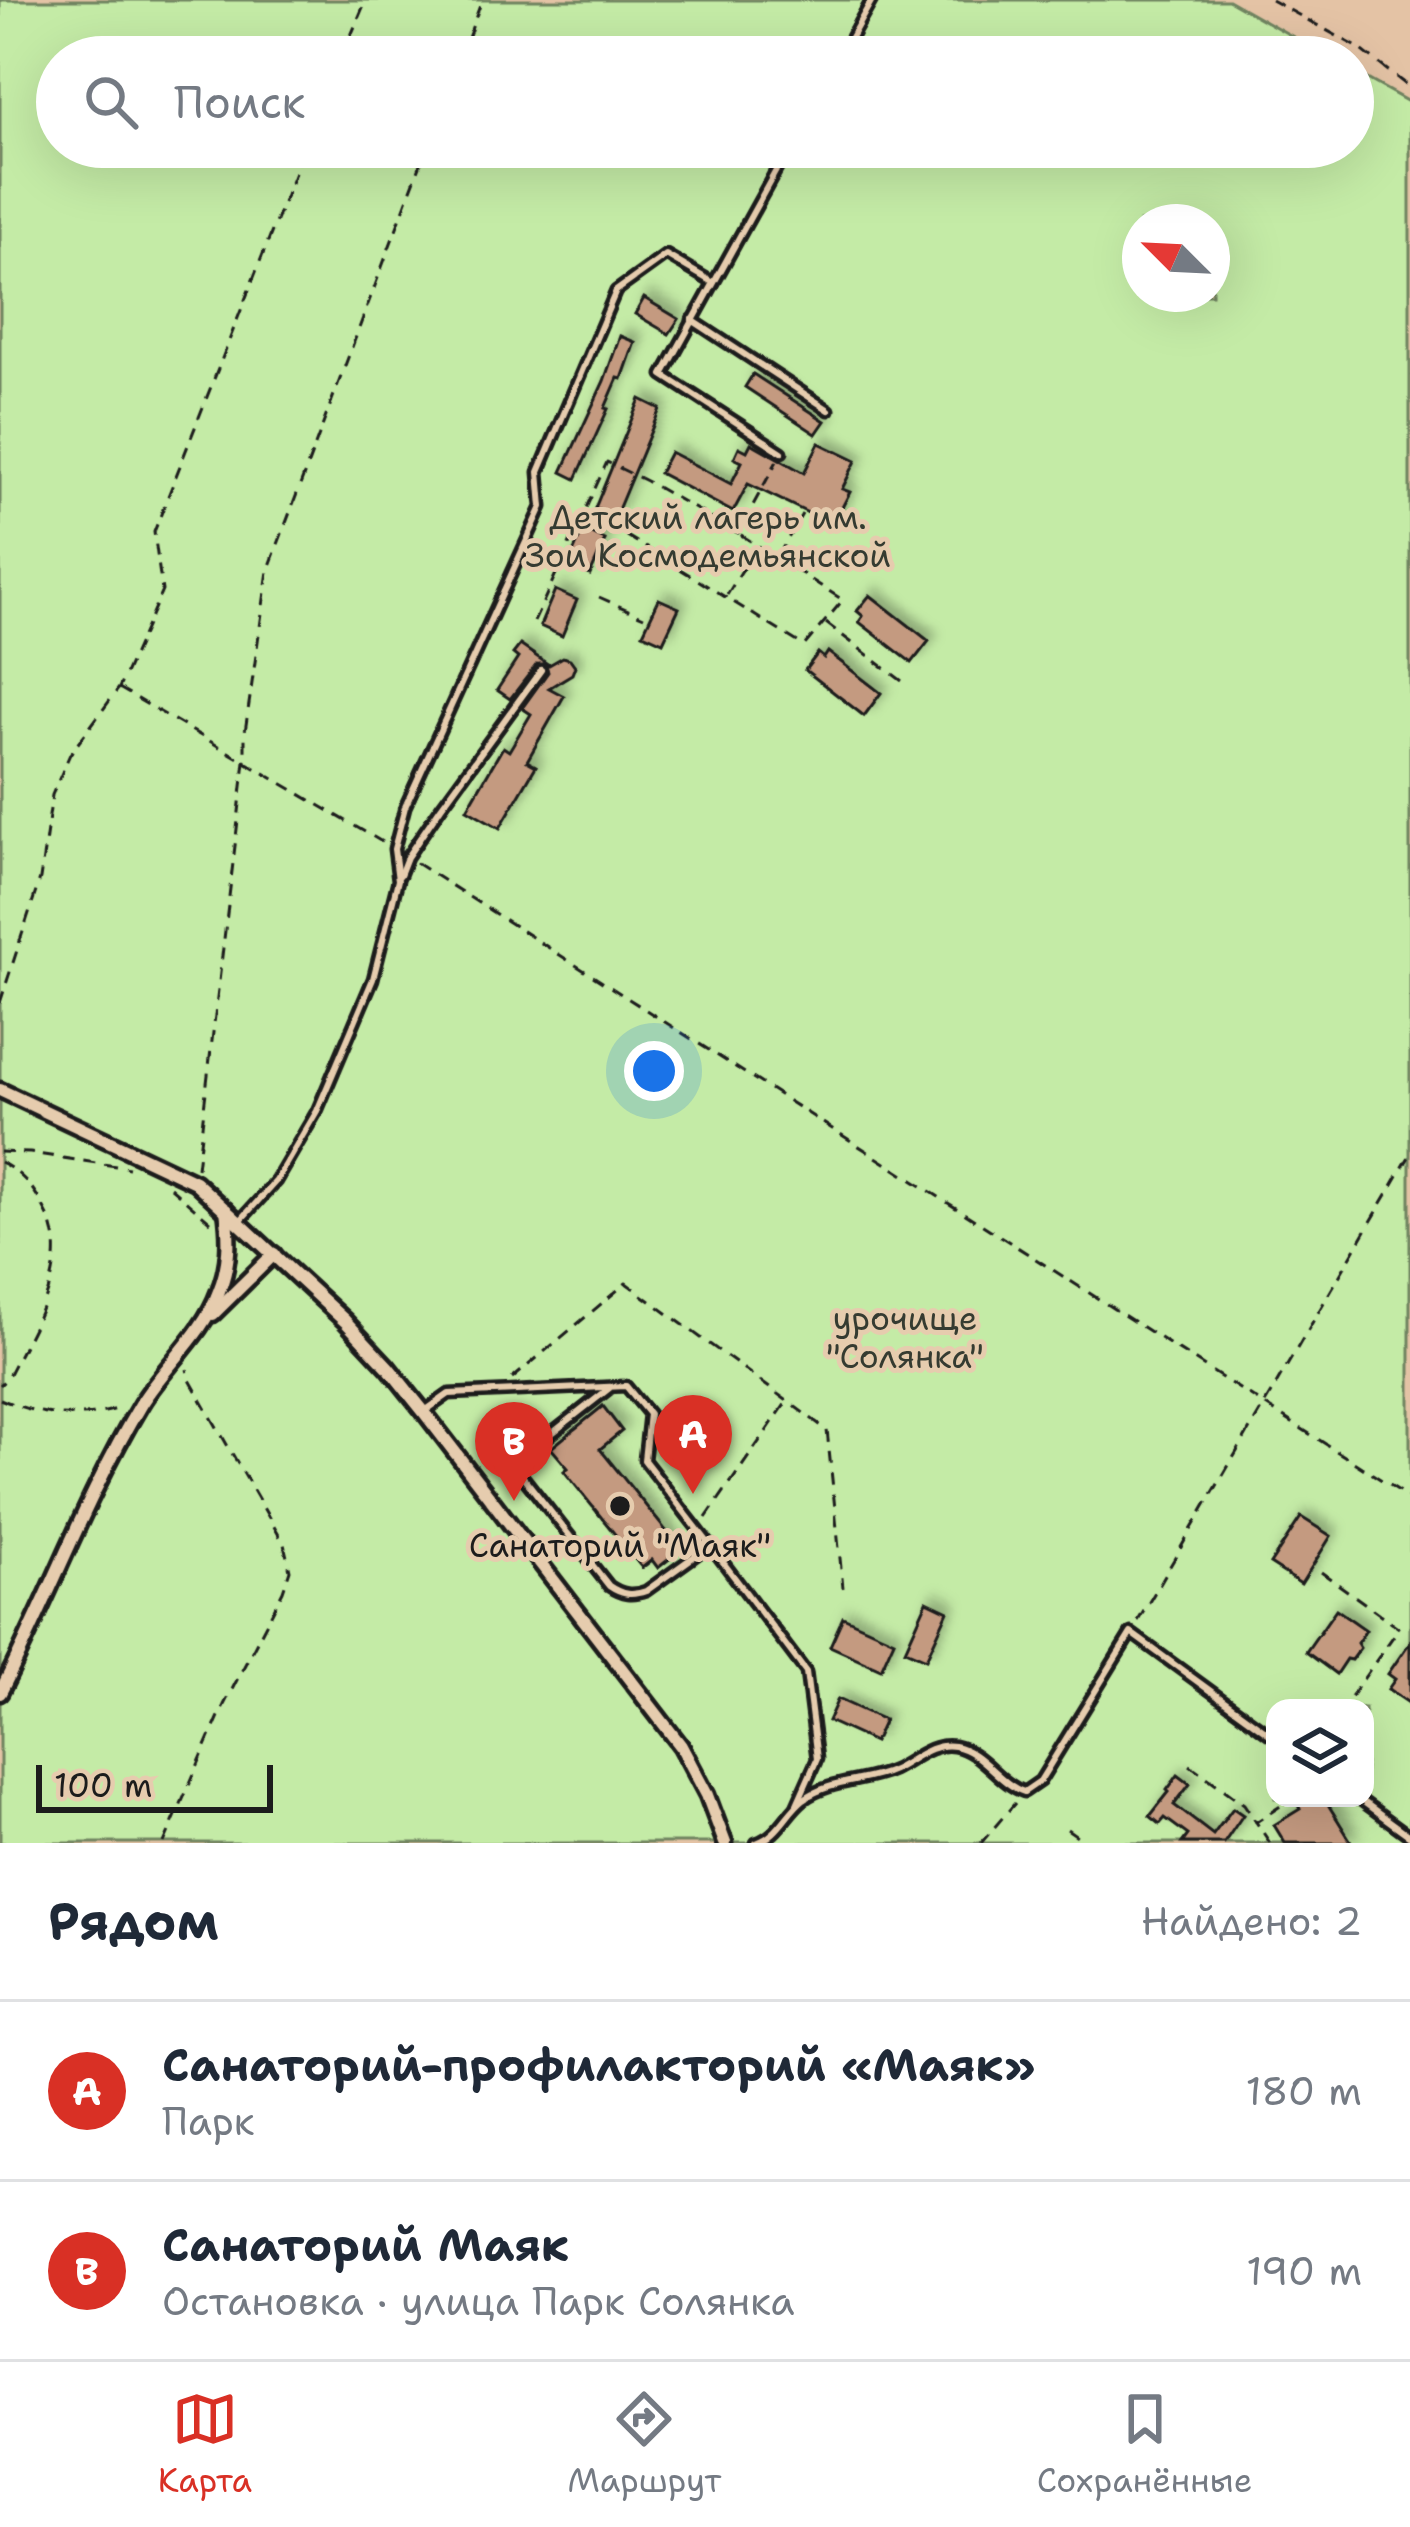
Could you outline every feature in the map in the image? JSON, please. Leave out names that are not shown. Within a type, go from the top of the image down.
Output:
[{"type":"street","points":[[0,1090],[195,1182],[345,1321],[388,1366],[681,1746],[725,1843]]},
{"type":"street","points":[[204,1323],[223,1280],[230,1239],[226,1209]]},
{"type":"street","points":[[0,1694],[143,1400],[204,1323],[274,1254]]},
{"type":"lane","points":[[852,36],[872,0]]},
{"type":"lane","points":[[777,168],[663,374],[782,452]]},
{"type":"lane","points":[[398,880],[394,850],[405,807],[542,507],[539,472],[616,292],[666,255],[712,282]]},
{"type":"lane","points":[[692,320],[829,410]]},
{"type":"lane","points":[[239,1222],[276,1181],[317,1111],[373,980],[407,857],[541,670]]},
{"type":"lane","points":[[424,1412],[449,1394],[626,1386],[649,1414],[644,1460],[806,1672],[817,1759],[795,1808]]},
{"type":"lane","points":[[611,1387],[513,1464],[617,1592],[646,1591],[710,1545]]},
{"type":"lane","points":[[756,1843],[783,1825],[804,1799],[891,1771],[926,1750],[952,1746],[973,1755],[1010,1787],[1024,1792],[1040,1780],[1131,1633],[1266,1731]]},
{"type":"lane","points":[[1370,1807],[1410,1836]]},
{"type":"path","points":[[351,36],[366,0]]},
{"type":"path","points":[[469,36],[482,0]]},
{"type":"path","points":[[1270,0],[1337,36]]},
{"type":"path","points":[[1374,60],[1410,88]]},
{"type":"path","points":[[0,1003],[40,879],[52,795],[70,754],[119,688],[162,591],[154,532],[297,168]]},
{"type":"path","points":[[195,1182],[245,732],[268,572],[419,168]]},
{"type":"path","points":[[738,533],[782,452]]},
{"type":"path","points":[[534,622],[607,462],[738,533],[843,600],[804,646],[627,536]]},
{"type":"path","points":[[777,558],[802,514]]},
{"type":"path","points":[[726,596],[757,545]]},
{"type":"path","points":[[599,597],[644,617]]},
{"type":"path","points":[[824,622],[902,681]]},
{"type":"path","points":[[119,688],[394,850]]},
{"type":"path","points":[[407,857],[1410,1498]]},
{"type":"path","points":[[0,1152],[116,1164],[141,1172]]},
{"type":"path","points":[[1131,1633],[1410,1155]]},
{"type":"path","points":[[0,1162],[16,1170],[36,1194],[53,1228],[54,1268],[39,1312],[0,1385]]},
{"type":"path","points":[[169,1186],[230,1239]]},
{"type":"path","points":[[496,1392],[626,1283],[827,1430],[844,1588]]},
{"type":"path","points":[[164,1843],[290,1570],[284,1544],[190,1380],[181,1350]]},
{"type":"path","points":[[0,1399],[42,1414],[71,1417],[108,1412],[143,1400]]},
{"type":"path","points":[[698,1529],[787,1401]]},
{"type":"path","points":[[1321,1572],[1399,1628],[1349,1699]]},
{"type":"path","points":[[1190,1765],[1244,1804],[1270,1843]]},
{"type":"path","points":[[981,1843],[1024,1792]]},
{"type":"path","points":[[1256,1822],[1279,1807]]},
{"type":"path","points":[[1067,1829],[1087,1843]]},
{"type":"green space","name":"урочище \"Солянка\"","points":[[0,0],[1228,0],[1292,36],[36,36],[36,168],[1374,168],[1374,83],[1410,103],[1410,1843],[0,1843]]},
{"type":"building","points":[[644,298],[679,319],[669,334],[635,314]]},
{"type":"building","points":[[620,336],[635,342],[576,479],[562,472]]},
{"type":"building","points":[[753,374],[825,421],[816,434],[745,387]]},
{"type":"building","points":[[640,399],[660,409],[615,517],[595,508]]},
{"type":"building","points":[[751,443],[804,473],[819,443],[856,461],[842,489],[850,492],[833,525],[748,484],[733,512],[659,473],[670,452],[731,484],[742,462],[734,458],[739,447],[747,451]]},
{"type":"building","points":[[583,530],[605,540],[590,575],[568,565]]},
{"type":"building","points":[[555,590],[577,600],[562,636],[540,626]]},
{"type":"building","points":[[870,595],[929,641],[912,663],[859,622],[863,616],[857,611]]},
{"type":"building","points":[[659,599],[679,608],[663,642],[643,633]]},
{"type":"building","points":[[520,645],[549,665],[563,657],[575,666],[572,674],[549,688],[564,696],[527,761],[536,766],[500,828],[467,809],[503,747],[509,751],[531,714],[522,708],[548,672],[546,665],[537,664],[510,699],[497,690],[518,658],[513,654]]},
{"type":"building","points":[[828,652],[881,693],[864,716],[805,670],[818,653],[824,658]]},
{"type":"building","name":"Санаторий \"Маяк\"","points":[[603,1406],[622,1431],[600,1449],[675,1542],[678,1552],[658,1568],[652,1560],[642,1568],[551,1448]]},
{"type":"building","points":[[1301,1517],[1331,1536],[1301,1584],[1270,1564]]},
{"type":"building","points":[[927,1601],[948,1611],[926,1659],[905,1650]]},
{"type":"building","points":[[1336,1609],[1366,1630],[1357,1643],[1360,1648],[1336,1674],[1306,1652]]},
{"type":"building","points":[[843,1617],[894,1640],[881,1669],[830,1646]]},
{"type":"building","points":[[1410,1642],[1410,1704],[1388,1689],[1395,1679],[1388,1674]]},
{"type":"building","points":[[838,1699],[884,1720],[874,1742],[828,1721]]},
{"type":"building","points":[[1178,1775],[1190,1784],[1174,1805],[1213,1835],[1233,1808],[1243,1815],[1224,1843],[1182,1843],[1188,1835],[1165,1818],[1160,1824],[1150,1816]]},
{"type":"building","points":[[1330,1807],[1352,1843],[1285,1843],[1274,1825],[1300,1809]]},
{"type":"place","name":"Санаторий-профилакторий «Маяк»","points":[[693,1494]]},
{"type":"place","name":"Санаторий Маяк","points":[[514,1501]]},
{"type":"place","name":"Санаторий \"Маяк\"","points":[[620,1506]]},
{"type":"park label","name":"Детский лагерь им. Зои Космодемьянской","points":[[708,536]]}]
